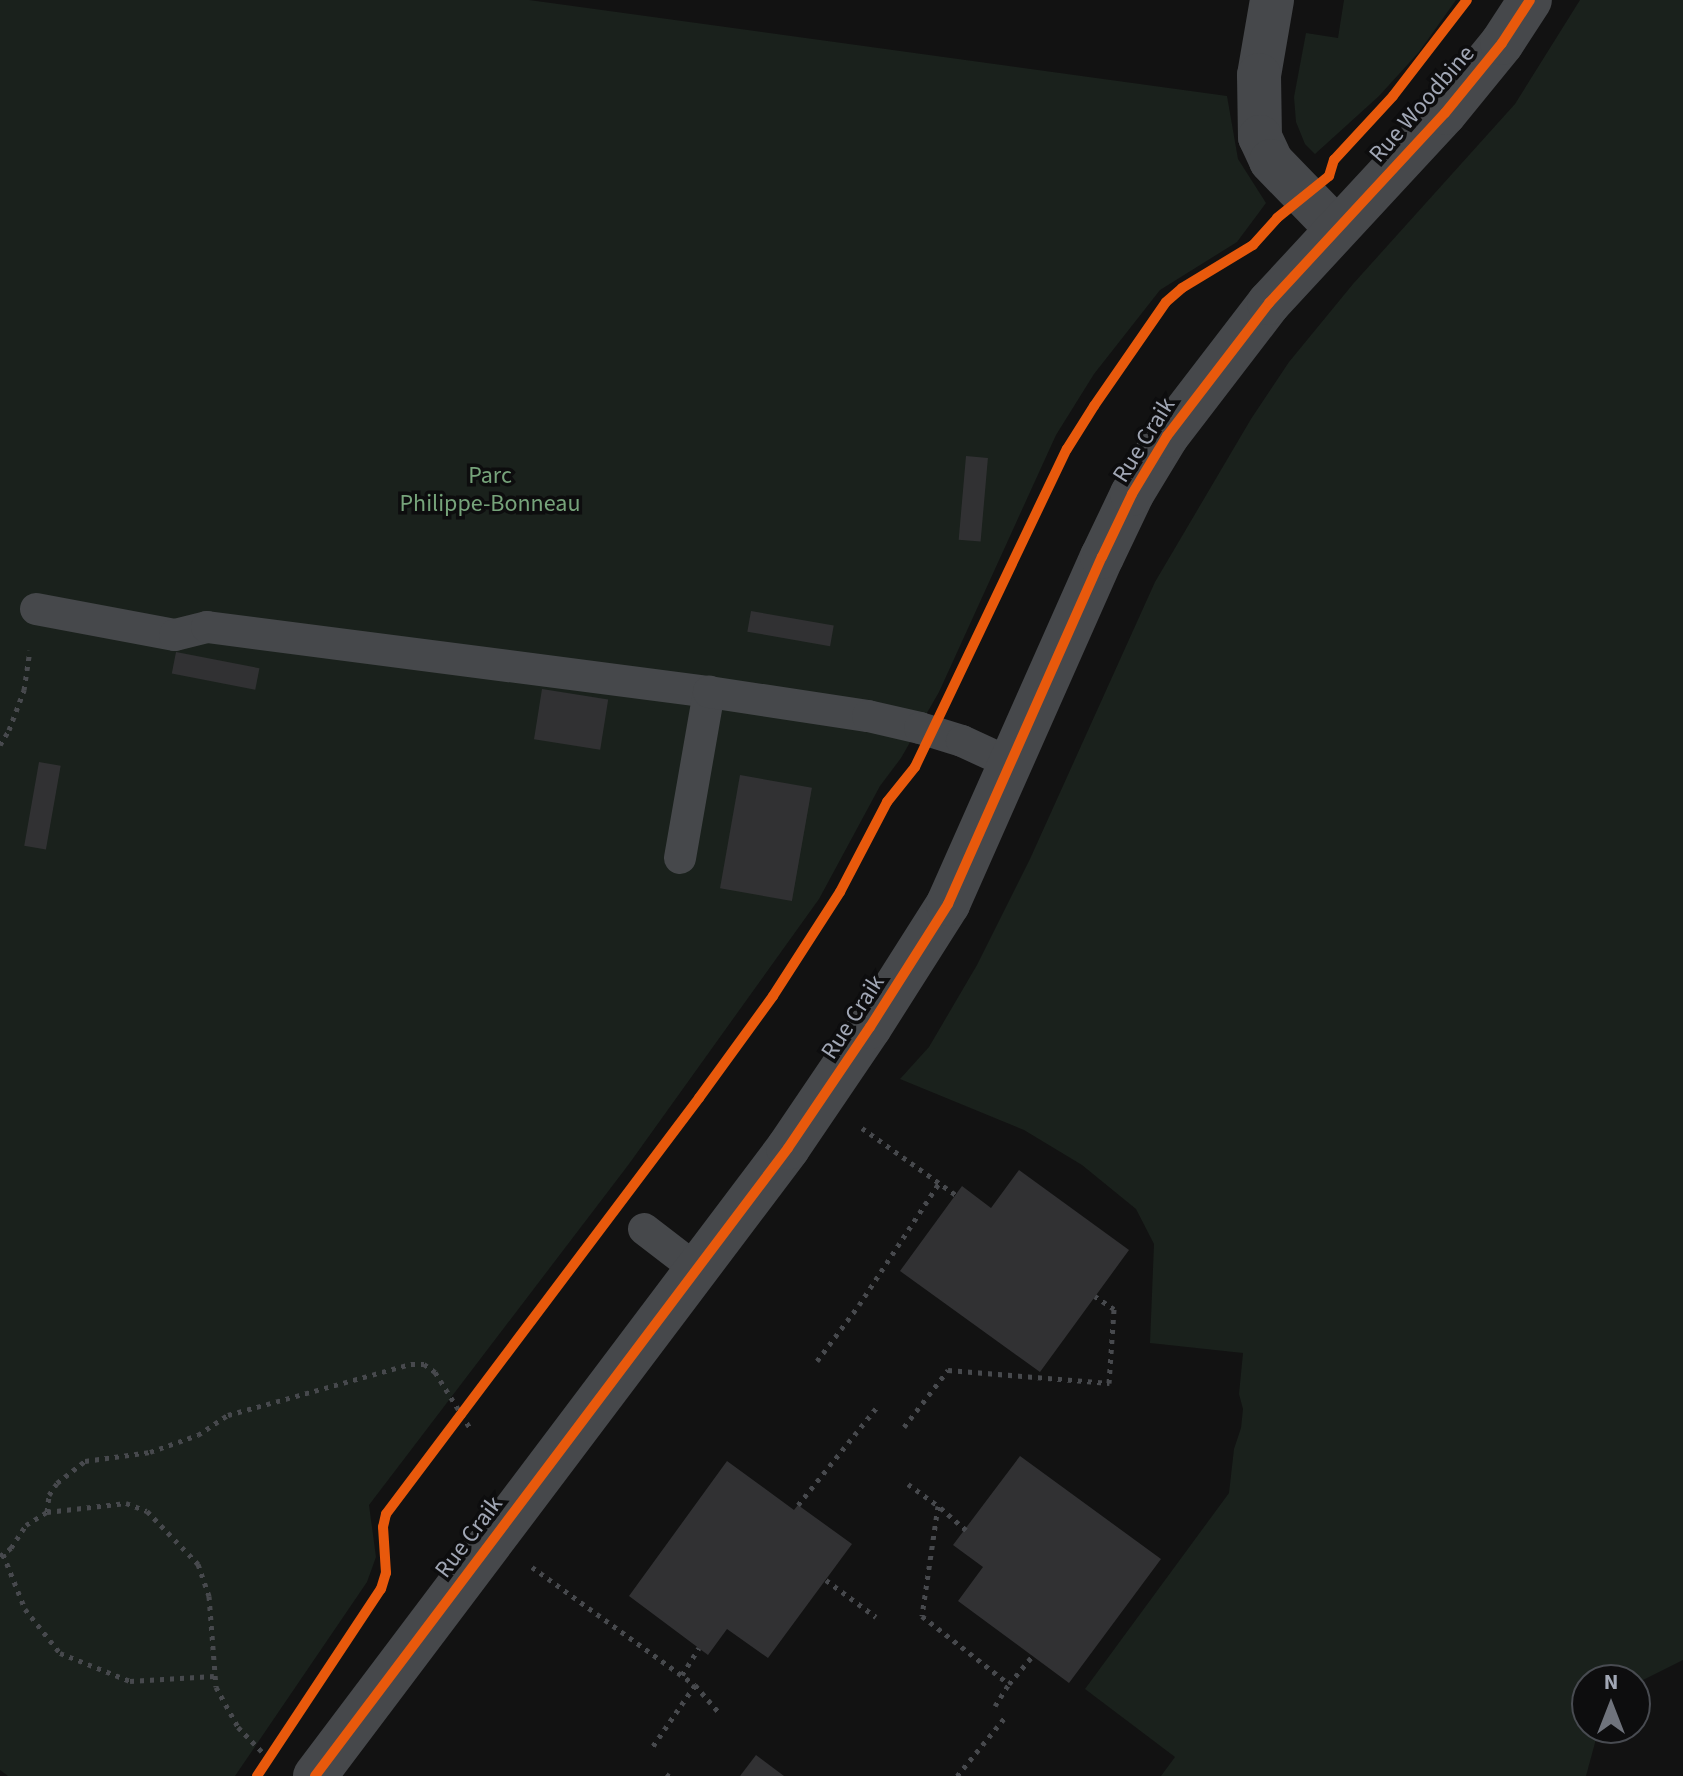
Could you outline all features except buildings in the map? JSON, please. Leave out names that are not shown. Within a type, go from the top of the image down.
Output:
[{"type":"street","points":[[1272,0],[1259,75],[1260,137],[1271,161],[1336,228]]},
{"type":"street","name":"Rue Woodbine","points":[[1336,228],[1445,113],[1502,43],[1530,0]]},
{"type":"street","name":"Rue Craik","points":[[315,1776],[822,1099],[948,904],[1132,494],[1167,436],[1248,328],[1336,228]]},
{"type":"lane","points":[[36,609],[175,635],[207,627],[709,692],[890,721],[953,737],[1012,764]]},
{"type":"lane","points":[[680,858],[709,692]]},
{"type":"lane","points":[[644,1229],[696,1269]]},
{"type":"path","points":[[0,745],[24,690],[36,609]]},
{"type":"path","points":[[822,1099],[956,1195]]},
{"type":"path","points":[[817,1361],[859,1305],[939,1183]]},
{"type":"path","points":[[904,1427],[948,1370],[1109,1383],[1114,1309],[1095,1296]]},
{"type":"path","points":[[47,1512],[49,1495],[57,1483],[85,1461],[150,1452],[198,1435],[228,1415],[411,1364],[424,1364],[435,1372],[470,1428]]},
{"type":"path","points":[[451,1426],[470,1402]]},
{"type":"path","points":[[798,1505],[877,1407]]},
{"type":"path","points":[[908,1484],[966,1530]]},
{"type":"path","points":[[214,1676],[130,1681],[60,1653],[25,1609],[2,1555],[26,1525],[47,1512],[126,1503],[147,1511],[198,1564],[209,1596],[214,1676],[229,1714],[266,1764],[276,1749]]},
{"type":"path","points":[[938,1506],[922,1616],[1009,1684]]},
{"type":"path","points":[[528,1564],[695,1685],[719,1713]]},
{"type":"path","points":[[826,1580],[876,1617]]},
{"type":"path","points":[[682,1675],[699,1648]]},
{"type":"path","points":[[995,1706],[1033,1655]]},
{"type":"path","points":[[651,1749],[695,1685]]},
{"type":"path","points":[[957,1776],[1007,1715]]},
{"type":"green space","name":"Parc Philippe-Bonneau","points":[[0,0],[529,0],[1227,96],[1238,159],[1266,203],[1237,242],[1160,290],[1094,374],[1056,435],[939,692],[901,758],[880,786],[819,899],[629,1164],[369,1505],[376,1557],[367,1582],[235,1776],[8,1776],[0,1770]]},
{"type":"green space","points":[[1344,0],[1456,0],[1419,52],[1379,96],[1315,154],[1305,144],[1296,122],[1294,97],[1306,33],[1338,38]]},
{"type":"green space","points":[[1580,0],[1683,0],[1683,1660],[1651,1676],[1651,1664],[1571,1664],[1571,1744],[1595,1744],[1586,1776],[1161,1776],[1175,1757],[1085,1689],[1229,1493],[1243,1409],[1239,1394],[1243,1353],[1150,1343],[1154,1244],[1136,1209],[1082,1165],[1024,1130],[900,1079],[929,1047],[977,965],[1030,859],[1155,582],[1251,419],[1289,362],[1353,284],[1515,104]]},
{"type":"cycle path","points":[[257,1776],[381,1589],[386,1573],[383,1527],[386,1514],[699,1098],[773,996],[840,892],[887,802],[915,767],[1067,449],[1094,406],[1166,302],[1182,288],[1253,245],[1277,218],[1329,176],[1334,160],[1393,96],[1467,0]]},
{"type":"cycle path","points":[[315,1776],[788,1148],[870,1027],[948,904],[1102,557],[1132,494],[1167,436],[1269,303],[1445,113],[1502,43],[1530,0]]}]
